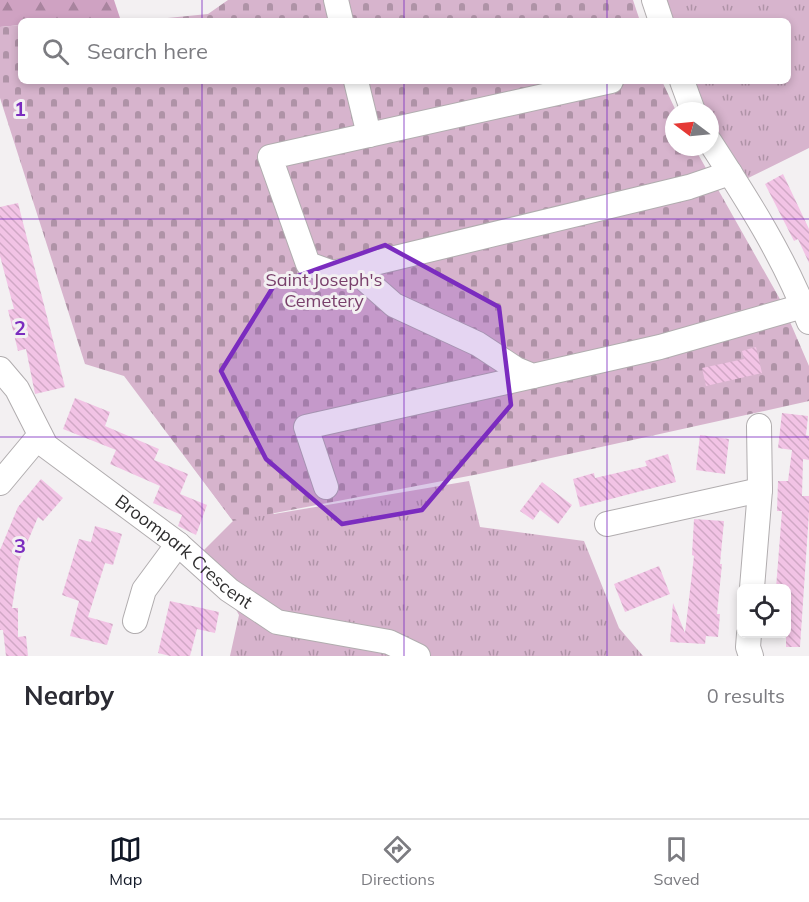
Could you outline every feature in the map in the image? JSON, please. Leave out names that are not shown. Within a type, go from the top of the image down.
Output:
[{"type":"street","points":[[336,0],[340,18]]},
{"type":"street","points":[[654,0],[660,18]]},
{"type":"street","points":[[357,84],[369,135]]},
{"type":"street","points":[[598,84],[270,157],[308,264],[333,273],[689,187],[730,173]]},
{"type":"street","points":[[683,84],[690,102]]},
{"type":"street","points":[[326,487],[306,427],[806,314],[762,224],[719,156]]},
{"type":"street","points":[[352,268],[394,305],[478,344],[516,369],[533,376]]},
{"type":"street","name":"Broompark Crescent","points":[[0,369],[17,389],[46,446],[178,544],[230,590],[277,622],[389,642],[418,656]]},
{"type":"street","points":[[752,584],[760,489],[759,426]]},
{"type":"street","points":[[0,483],[40,435]]},
{"type":"street","points":[[607,524],[760,489]]},
{"type":"street","points":[[135,621],[144,590],[178,544]]},
{"type":"street","points":[[749,638],[748,647],[752,656]]},
{"type":"highlighted area","points":[[385,245],[499,307],[511,405],[422,510],[342,524],[266,459],[221,371],[275,284]]},
{"type":"green space","points":[[0,0],[114,0],[120,18],[18,18],[18,25],[0,27]]},
{"type":"green space","points":[[228,0],[633,0],[639,18],[167,18],[208,14]]},
{"type":"green space","points":[[667,0],[809,0],[809,148],[744,180],[719,137],[719,102],[701,102],[695,84],[791,84],[791,18],[673,18]]},
{"type":"green space","name":"Saint Joseph's Cemetery","points":[[18,25],[18,84],[663,84],[672,102],[665,102],[665,156],[699,156],[781,301],[809,366],[809,401],[479,474],[233,521],[124,376],[85,364],[0,98],[0,27]]},
{"type":"green space","points":[[245,436],[255,493],[274,514],[469,481],[480,527],[584,541],[619,628],[643,656],[230,656],[239,615],[203,551],[233,521],[193,467]]},
{"type":"building","points":[[783,174],[809,229],[809,263],[798,239],[794,241],[765,184]]},
{"type":"building","points":[[18,203],[65,387],[35,394],[26,349],[18,351],[8,310],[14,309],[0,256],[0,207]]},
{"type":"building","points":[[756,347],[762,373],[706,386],[702,368],[744,359],[742,351]]},
{"type":"building","points":[[75,398],[110,412],[105,426],[159,449],[154,460],[188,474],[180,494],[207,505],[196,535],[178,526],[182,515],[153,503],[160,486],[110,464],[116,450],[63,429]]},
{"type":"building","points":[[782,413],[808,416],[806,435],[809,436],[809,460],[803,459],[802,496],[809,496],[809,512],[800,647],[786,647],[786,638],[791,638],[791,584],[776,584],[782,511],[777,511],[778,481],[788,481],[792,450],[778,448]]},
{"type":"building","points":[[700,435],[729,439],[725,474],[696,470]]},
{"type":"building","points":[[668,454],[676,482],[580,507],[573,479],[594,473],[595,478],[647,466],[645,461]]},
{"type":"building","points":[[41,479],[63,498],[43,521],[38,517],[19,562],[12,608],[18,608],[18,637],[26,636],[28,656],[6,656],[3,630],[0,630],[0,550],[18,507]]},
{"type":"building","points":[[542,482],[572,505],[558,524],[540,510],[533,520],[520,511]]},
{"type":"building","points":[[694,519],[724,521],[717,614],[720,614],[718,637],[706,636],[705,644],[670,642],[673,603],[685,633],[694,556],[692,555]]},
{"type":"building","points":[[95,526],[122,534],[113,565],[105,563],[88,617],[113,624],[107,645],[70,636],[79,601],[62,595],[79,539],[91,542]]},
{"type":"building","points":[[659,566],[670,594],[625,612],[614,584]]},
{"type":"building","points":[[170,601],[219,612],[215,633],[197,629],[190,656],[170,656],[158,653]]}]
